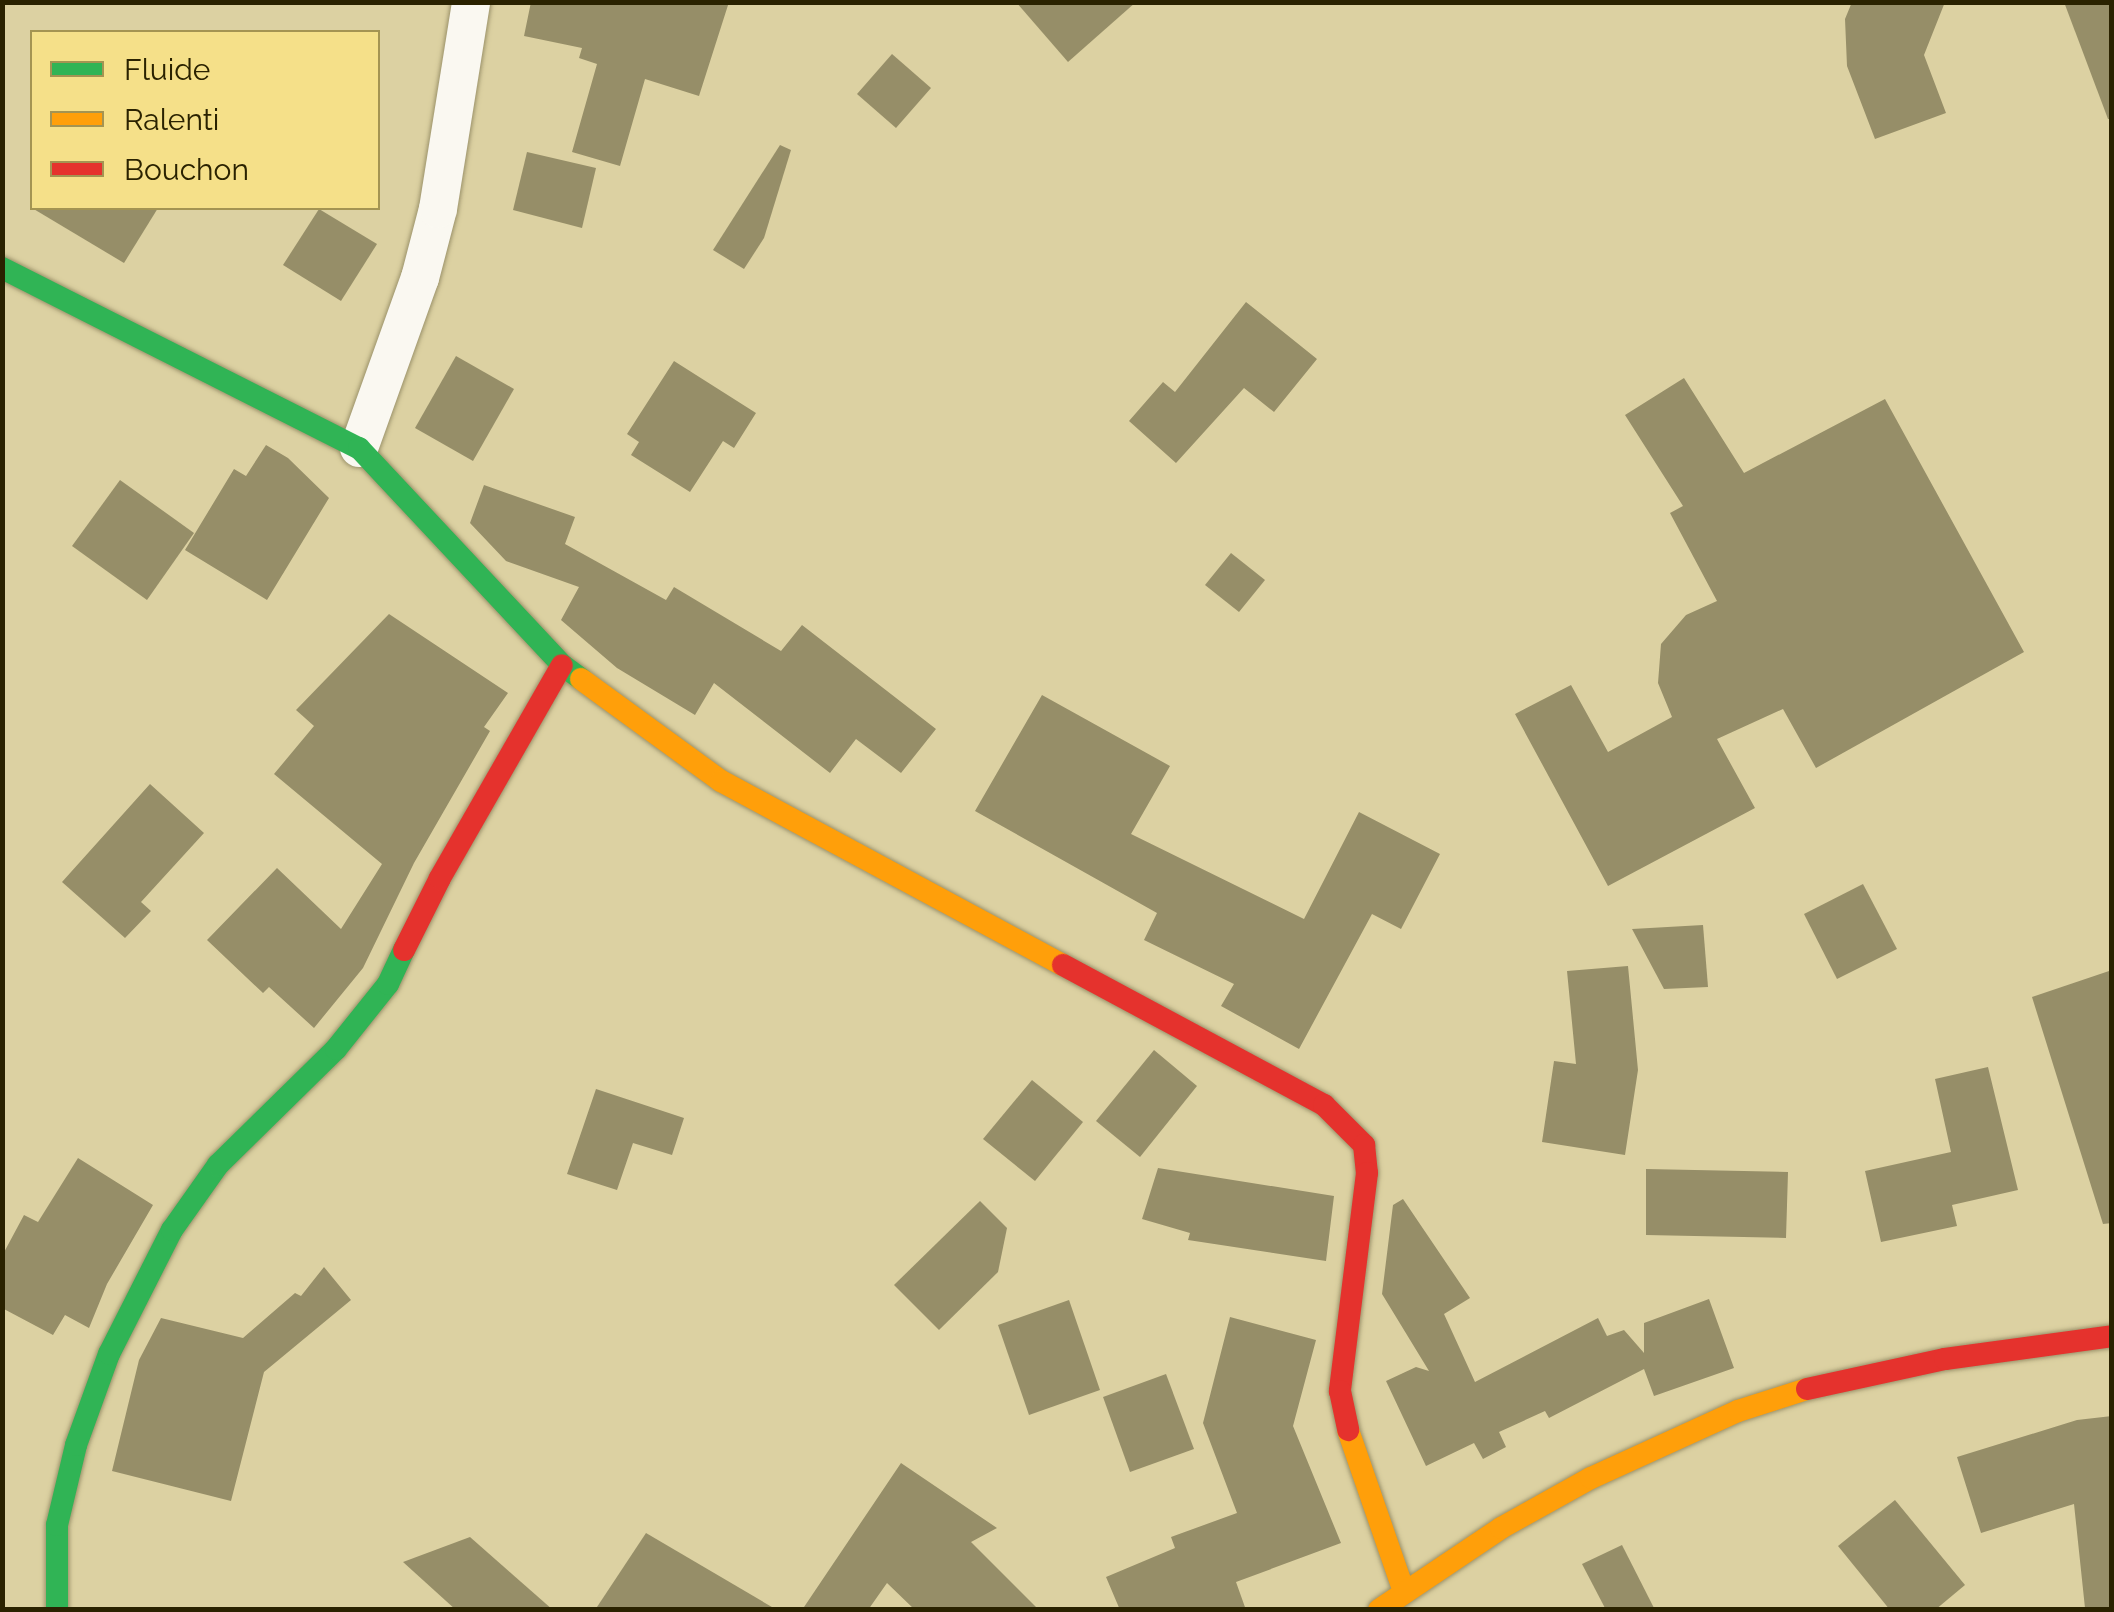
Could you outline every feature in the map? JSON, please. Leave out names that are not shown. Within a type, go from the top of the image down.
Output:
[{"type":"street","points":[[359,448],[429,244],[472,2]]},
{"type":"street","points":[[2,268],[359,448],[562,665],[720,782],[1324,1104],[1348,1125],[1364,1145],[1367,1173],[1340,1391],[1345,1421],[1404,1592]]},
{"type":"street","points":[[57,1610],[57,1525],[76,1444],[109,1354],[172,1230],[218,1165],[336,1049],[388,984],[440,878],[562,665]]},
{"type":"street","points":[[1379,1610],[1501,1528],[1591,1478],[1738,1411],[1806,1389],[1946,1359],[2112,1336]]},
{"type":"building","points":[[531,2],[729,2],[699,96],[645,79],[620,166],[572,152],[597,64],[579,58],[582,48],[524,36]]},
{"type":"building","points":[[1016,2],[1136,2],[1068,62]]},
{"type":"building","points":[[1852,2],[1945,2],[1924,55],[1946,113],[1875,139],[1847,66],[1845,19]]},
{"type":"building","points":[[2064,2],[2112,2],[2112,119],[2108,119]]},
{"type":"building","points":[[892,54],[931,88],[896,128],[857,94]]},
{"type":"building","points":[[780,145],[791,150],[764,238],[744,269],[713,250]]},
{"type":"building","points":[[527,152],[596,168],[582,228],[513,210]]},
{"type":"building","points":[[35,210],[157,210],[124,263]]},
{"type":"building","points":[[318,210],[377,244],[341,301],[283,265]]},
{"type":"building","points":[[1246,302],[1317,359],[1274,412],[1244,388],[1176,463],[1129,421],[1163,382],[1175,392]]},
{"type":"building","points":[[456,356],[514,389],[473,461],[415,428]]},
{"type":"building","points":[[674,361],[756,413],[734,448],[723,441],[690,492],[631,455],[639,442],[627,434]]},
{"type":"building","points":[[1684,378],[1744,473],[1885,399],[2024,652],[1816,768],[1783,709],[1717,739],[1755,808],[1608,886],[1515,714],[1571,685],[1608,752],[1672,717],[1658,683],[1661,644],[1686,615],[1717,601],[1670,513],[1683,506],[1625,415]]},
{"type":"building","points":[[266,445],[288,458],[329,498],[267,600],[185,550],[234,469],[246,476]]},
{"type":"building","points":[[120,480],[194,533],[147,600],[72,546]]},
{"type":"building","points":[[484,485],[575,517],[565,544],[666,600],[674,587],[781,651],[802,625],[936,729],[901,773],[856,739],[830,773],[714,683],[695,715],[617,668],[561,620],[579,587],[506,561],[470,523]]},
{"type":"building","points":[[1231,553],[1265,580],[1239,612],[1205,585]]},
{"type":"building","points":[[389,614],[508,693],[484,727],[490,731],[414,863],[363,968],[314,1028],[269,987],[263,993],[207,940],[277,868],[341,929],[382,864],[274,774],[314,726],[296,710]]},
{"type":"building","points":[[1042,695],[1170,766],[1131,834],[1304,919],[1359,812],[1440,854],[1401,929],[1372,914],[1299,1049],[1221,1006],[1234,984],[1144,940],[1157,913],[975,811]]},
{"type":"building","points":[[150,784],[204,833],[141,902],[151,911],[125,938],[62,882]]},
{"type":"building","points":[[1863,884],[1897,949],[1837,979],[1804,914]]},
{"type":"building","points":[[1703,925],[1708,987],[1664,989],[1632,929]]},
{"type":"building","points":[[1628,966],[1638,1070],[1625,1155],[1542,1142],[1554,1061],[1576,1064],[1567,971]]},
{"type":"building","points":[[2112,970],[2112,1223],[2103,1224],[2032,997]]},
{"type":"building","points":[[1154,1050],[1197,1086],[1140,1157],[1096,1121]]},
{"type":"building","points":[[1988,1067],[2018,1190],[1952,1205],[1957,1226],[1881,1242],[1865,1171],[1951,1152],[1935,1079]]},
{"type":"building","points":[[1032,1080],[1083,1122],[1035,1181],[983,1139]]},
{"type":"building","points":[[596,1089],[684,1118],[672,1155],[633,1143],[617,1190],[567,1174]]},
{"type":"building","points":[[78,1158],[153,1205],[107,1284],[89,1328],[65,1315],[53,1335],[2,1308],[2,1256],[24,1215],[38,1222]]},
{"type":"building","points":[[1158,1168],[1334,1196],[1326,1261],[1188,1240],[1190,1233],[1142,1219]]},
{"type":"building","points":[[1646,1169],[1788,1172],[1786,1238],[1646,1235]]},
{"type":"building","points":[[1403,1199],[1470,1298],[1444,1314],[1475,1382],[1598,1318],[1607,1336],[1624,1330],[1644,1353],[1644,1323],[1709,1299],[1734,1368],[1654,1396],[1644,1369],[1549,1418],[1545,1411],[1499,1432],[1506,1447],[1483,1459],[1474,1443],[1426,1466],[1386,1381],[1416,1367],[1429,1371],[1382,1294],[1393,1205]]},
{"type":"building","points":[[980,1201],[1007,1228],[998,1272],[939,1330],[894,1285]]},
{"type":"building","points":[[324,1267],[351,1300],[264,1372],[231,1501],[112,1471],[139,1360],[161,1318],[243,1338],[295,1293],[301,1296]]},
{"type":"building","points":[[1069,1300],[1100,1390],[1029,1415],[998,1325]]},
{"type":"building","points":[[1230,1317],[1316,1340],[1293,1426],[1341,1543],[1236,1582],[1246,1610],[1120,1610],[1106,1577],[1175,1548],[1171,1537],[1237,1513],[1203,1423]]},
{"type":"building","points":[[1166,1374],[1194,1449],[1130,1472],[1103,1397]]},
{"type":"building","points":[[2112,1416],[2112,1607],[2085,1608],[2074,1504],[1981,1533],[1957,1457],[2077,1420]]},
{"type":"building","points":[[901,1463],[997,1528],[971,1542],[1039,1610],[915,1610],[887,1583],[868,1610],[802,1610]]},
{"type":"building","points":[[1895,1500],[1965,1585],[1935,1610],[1890,1610],[1838,1546]]},
{"type":"building","points":[[646,1533],[777,1610],[595,1610]]},
{"type":"building","points":[[470,1537],[553,1610],[456,1610],[403,1562]]},
{"type":"building","points":[[1622,1545],[1655,1610],[1606,1610],[1582,1564]]},
{"type":"traffic: fast","points":[[2,268],[359,448],[562,665],[581,679]]},
{"type":"traffic: fast","points":[[57,1610],[57,1525],[76,1445],[109,1354],[172,1230],[218,1165],[336,1049],[388,984],[404,950]]},
{"type":"traffic: slow","points":[[581,679],[721,781],[1063,965]]},
{"type":"traffic: slow","points":[[1379,1610],[1501,1528],[1591,1478],[1738,1411],[1807,1389]]},
{"type":"traffic: slow","points":[[1348,1430],[1404,1592]]},
{"type":"traffic: jam","points":[[404,950],[440,878],[562,665]]},
{"type":"traffic: jam","points":[[1063,965],[1324,1105],[1364,1145],[1367,1173],[1340,1391],[1348,1430]]},
{"type":"traffic: jam","points":[[1807,1389],[1945,1359],[2112,1336]]}]
